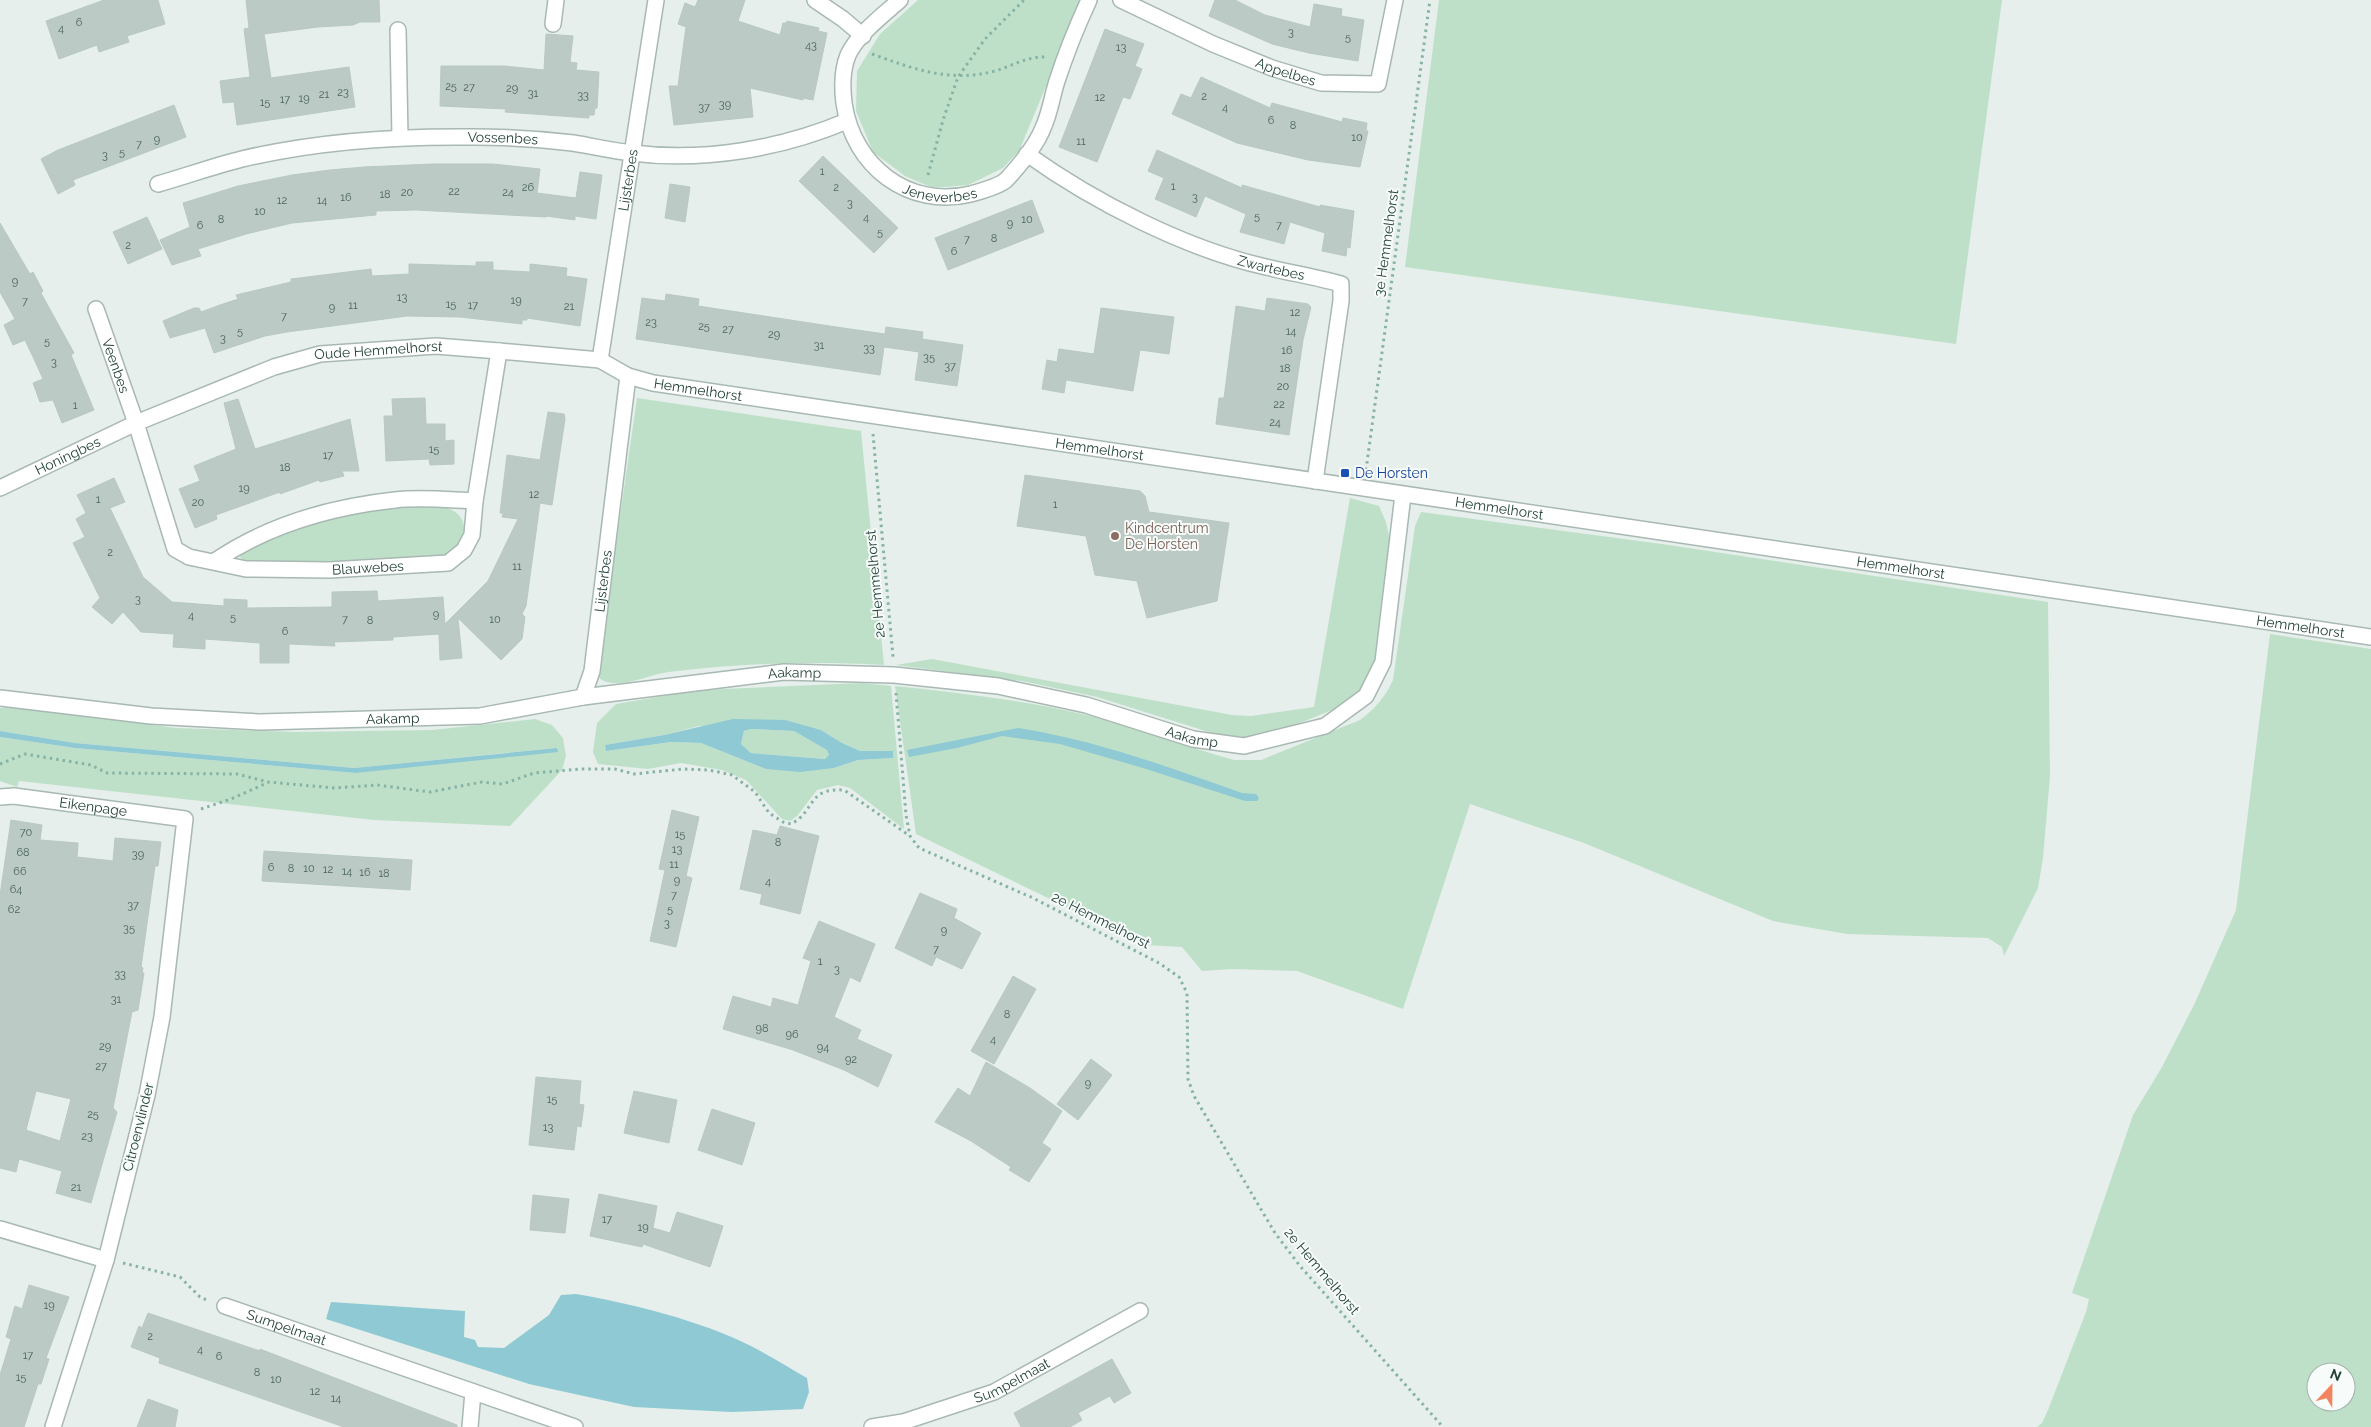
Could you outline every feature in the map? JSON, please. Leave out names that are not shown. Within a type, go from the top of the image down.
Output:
[{"type":"street","points":[[553,24],[556,0]]},
{"type":"street","name":"Lijsterbes","points":[[600,360],[656,0]]},
{"type":"street","points":[[815,0],[858,42]]},
{"type":"street","name":"Jeneverbes","points":[[891,3],[858,42],[843,68],[843,97],[846,121],[864,156],[884,176],[923,195],[952,198],[980,192],[1004,182],[1028,154],[1043,130],[1064,63],[1089,0]]},
{"type":"street","name":"Appelbes","points":[[1121,0],[1213,44],[1272,68],[1321,83],[1378,84],[1395,0]]},
{"type":"street","points":[[398,30],[400,138]]},
{"type":"street","name":"Vossenbes","points":[[158,184],[242,159],[333,144],[400,138],[476,137],[571,143],[633,153],[675,156],[728,154],[807,137],[846,121]]},
{"type":"street","name":"Zwartebes","points":[[1028,154],[1055,174],[1112,207],[1172,235],[1266,267],[1307,274],[1340,284],[1341,301],[1315,482]]},
{"type":"street","name":"Veenbes","points":[[96,309],[136,423]]},
{"type":"street","name":"Oude Hemmelhorst","points":[[136,423],[274,367],[320,354],[436,346],[600,360],[628,376]]},
{"type":"street","name":"Blauwebes","points":[[136,423],[175,549],[189,557],[246,569],[329,570],[448,563],[464,550],[472,535],[475,501],[499,351]]},
{"type":"street","name":"Lijsterbes","points":[[583,698],[592,671],[628,376]]},
{"type":"street","name":"Hemmelhorst","points":[[628,376],[653,382],[871,416],[2371,636]]},
{"type":"street","name":"Honingbes","points":[[0,488],[136,423]]},
{"type":"street","name":"Aakamp","points":[[0,698],[151,716],[260,722],[480,716],[583,698],[784,672],[894,675],[998,686],[1086,705],[1193,739],[1244,746],[1325,726],[1366,696],[1383,662],[1403,495]]},
{"type":"street","points":[[215,561],[240,544],[276,527],[335,510],[396,500],[475,501]]},
{"type":"street","name":"Eikenpage","points":[[0,796],[14,796],[185,818]]},
{"type":"street","name":"Citroenvlinder","points":[[53,1427],[106,1260],[147,1095],[159,1034],[185,818]]},
{"type":"street","points":[[0,1228],[106,1260]]},
{"type":"street","name":"Sumpelmaat","points":[[225,1306],[575,1427]]},
{"type":"street","name":"Sumpelmaat","points":[[872,1427],[902,1422],[994,1392],[1140,1311]]},
{"type":"street","points":[[470,1427],[474,1392]]},
{"type":"path","points":[[923,195],[943,120],[958,77],[985,38],[1024,0]]},
{"type":"path","name":"3e Hemmelhorst","points":[[1364,489],[1430,0]]},
{"type":"path","points":[[858,42],[936,75],[958,77],[994,71],[1034,57],[1046,57],[1064,63]]},
{"type":"path","name":"2e Hemmelhorst","points":[[871,416],[906,815],[910,836],[920,848],[1033,898],[1159,963],[1179,977],[1187,993],[1188,1079],[1194,1096],[1275,1232],[1300,1266],[1443,1427]]},
{"type":"path","points":[[0,764],[25,754],[92,765],[106,773],[237,774],[268,782],[335,788],[377,785],[430,792],[482,782],[503,784],[534,772],[581,768],[615,768],[634,774],[683,769],[709,770],[732,775],[755,792],[769,813],[783,822],[791,824],[800,819],[817,795],[831,790],[844,790],[910,836]]},
{"type":"path","points":[[185,818],[202,808],[231,799],[268,782]]},
{"type":"path","points":[[106,1260],[180,1278],[200,1297],[225,1306]]},
{"type":"green space","points":[[918,0],[1082,0],[1019,151],[1003,168],[968,185],[933,188],[905,176],[873,152],[856,111],[857,71],[880,34]]},
{"type":"green space","points":[[1439,0],[2002,0],[1956,344],[1405,267]]},
{"type":"green space","points":[[637,398],[861,431],[884,665],[803,663],[750,665],[661,673],[624,683],[607,682],[599,678],[598,670]]},
{"type":"green space","points":[[1350,498],[1379,506],[1386,522],[1392,549],[1375,666],[1365,688],[1347,704],[1265,737],[1231,739],[1097,697],[1022,681],[896,665],[932,659],[1232,715],[1251,716],[1314,707]]},
{"type":"green space","points":[[441,507],[452,510],[459,515],[463,521],[464,535],[457,549],[444,557],[399,562],[271,563],[243,561],[240,557],[244,549],[316,520],[376,509]]},
{"type":"green space","points":[[1421,512],[1662,544],[2048,602],[2050,776],[2043,858],[2038,888],[2004,956],[2002,947],[1988,938],[1847,934],[1773,921],[1584,843],[1470,804],[1403,1009],[1297,971],[1232,969],[1202,971],[1182,947],[1145,945],[916,834],[895,686],[995,698],[1070,711],[1147,732],[1234,760],[1261,760],[1360,720],[1379,702],[1393,680],[1415,526]]},
{"type":"green space","points":[[2270,634],[2371,649],[2371,1427],[2037,1427],[2042,1423],[2048,1410],[2086,1312],[2089,1299],[2072,1293],[2133,1115],[2162,1067],[2194,1005],[2236,910]]},
{"type":"green space","points":[[862,683],[891,686],[904,829],[850,788],[838,785],[817,790],[797,816],[790,821],[782,819],[746,780],[722,770],[681,763],[648,769],[598,764],[593,752],[597,723],[616,704],[699,690]],"holes":[[[699,726],[821,730],[860,751],[893,751],[893,758],[858,760],[834,768],[766,769],[701,743],[671,742],[606,751],[605,745],[664,735]]]},
{"type":"green space","points":[[17,707],[176,728],[295,732],[432,730],[535,719],[552,725],[563,738],[566,756],[562,770],[510,826],[374,820],[19,781],[17,787],[0,781],[0,737],[75,748],[356,773],[556,748],[354,768],[75,743],[0,731],[0,708]]},
{"type":"green space","points":[[751,729],[794,731],[828,750],[829,755],[826,759],[751,753],[741,744],[744,731]]},
{"type":"water","points":[[733,719],[785,720],[821,730],[860,751],[893,751],[893,758],[858,760],[834,768],[800,772],[766,769],[701,743],[671,742],[606,751],[605,745],[664,735]],"holes":[[[751,729],[794,731],[827,750],[829,755],[825,759],[751,753],[741,744],[744,731]]]},
{"type":"water","points":[[1018,728],[1104,747],[1242,793],[1256,794],[1259,798],[1257,801],[1245,801],[1143,768],[1060,744],[1002,736],[957,748],[909,757],[907,750]]},
{"type":"water","points":[[0,731],[75,743],[354,768],[557,748],[558,752],[356,773],[75,748],[0,737]]},
{"type":"water","points":[[576,1294],[619,1302],[665,1314],[732,1337],[751,1346],[807,1378],[809,1392],[803,1409],[731,1412],[634,1407],[529,1384],[326,1319],[331,1302],[465,1311],[464,1337],[475,1340],[478,1347],[504,1348],[549,1315],[561,1295]]},
{"type":"building","points":[[104,0],[158,0],[165,24],[127,36],[129,42],[99,52],[97,45],[59,59],[46,21]]},
{"type":"building","points":[[246,0],[379,0],[380,22],[360,22],[353,25],[318,27],[264,34],[271,78],[349,67],[355,107],[237,125],[234,102],[223,103],[220,81],[250,77],[244,29],[249,28]]},
{"type":"building","points":[[698,0],[745,0],[738,21],[780,35],[783,23],[787,21],[819,28],[818,31],[827,33],[813,100],[803,98],[803,100],[750,88],[753,117],[674,125],[669,86],[678,86],[686,27],[678,24],[685,3],[695,7]]},
{"type":"building","points":[[1215,0],[1235,0],[1265,15],[1310,27],[1314,4],[1342,9],[1341,16],[1364,20],[1358,61],[1309,53],[1272,44],[1209,16]]},
{"type":"building","points":[[1105,29],[1144,44],[1135,66],[1142,69],[1130,99],[1123,97],[1097,162],[1059,147]]},
{"type":"building","points":[[546,34],[573,36],[570,62],[577,63],[576,70],[599,72],[597,108],[595,108],[594,115],[589,115],[589,118],[505,112],[506,109],[440,106],[441,66],[504,66],[544,70]]},
{"type":"building","points":[[1201,77],[1270,108],[1272,103],[1342,122],[1343,118],[1367,123],[1366,131],[1368,131],[1360,167],[1308,160],[1237,143],[1172,114],[1181,94],[1191,98]]},
{"type":"building","points":[[174,105],[186,137],[73,180],[75,185],[58,194],[41,159],[58,150]]},
{"type":"building","points":[[1157,150],[1242,188],[1242,185],[1320,207],[1320,205],[1354,211],[1350,248],[1347,247],[1346,256],[1322,251],[1325,233],[1290,222],[1284,244],[1240,232],[1246,214],[1205,196],[1196,217],[1155,199],[1164,178],[1148,171]]},
{"type":"building","points":[[823,156],[898,228],[874,253],[799,181]]},
{"type":"building","points":[[432,164],[493,164],[540,169],[537,193],[576,198],[580,172],[602,175],[596,219],[575,216],[575,220],[546,216],[416,210],[376,211],[376,215],[292,223],[246,234],[198,249],[201,256],[172,265],[160,240],[190,227],[183,203],[238,186],[292,175],[330,170]]},
{"type":"building","points":[[670,184],[690,187],[685,222],[665,218]]},
{"type":"building","points":[[1032,200],[1044,232],[948,270],[935,238]]},
{"type":"building","points":[[147,217],[162,249],[128,264],[113,232]]},
{"type":"building","points":[[0,223],[30,274],[33,272],[43,291],[41,293],[74,353],[71,355],[94,410],[62,423],[53,400],[40,402],[33,383],[43,379],[25,340],[13,345],[4,325],[15,319],[0,292]]},
{"type":"building","points":[[476,262],[493,262],[493,270],[530,272],[530,264],[567,268],[566,276],[587,279],[580,326],[527,318],[527,320],[522,320],[522,324],[460,317],[407,316],[265,336],[214,353],[205,328],[170,338],[163,321],[194,308],[199,308],[201,312],[238,299],[236,295],[291,282],[291,279],[371,269],[372,276],[409,274],[409,264],[476,266]]},
{"type":"building","points":[[666,294],[699,299],[698,306],[843,328],[885,334],[886,327],[923,332],[922,339],[963,345],[957,386],[915,380],[919,352],[884,347],[880,375],[636,339],[642,298],[665,301]]},
{"type":"building","points":[[1267,298],[1308,304],[1311,307],[1303,340],[1289,435],[1216,424],[1219,398],[1224,398],[1236,306],[1265,311]]},
{"type":"building","points":[[1101,308],[1174,317],[1169,354],[1140,350],[1133,391],[1066,380],[1064,393],[1042,389],[1047,360],[1057,362],[1059,349],[1094,354]]},
{"type":"building","points":[[425,398],[426,424],[445,424],[445,441],[454,440],[454,464],[430,465],[429,459],[386,461],[384,416],[393,416],[392,399]]},
{"type":"building","points":[[238,399],[255,449],[350,419],[359,471],[342,471],[344,476],[320,482],[319,480],[280,494],[280,492],[216,515],[217,519],[195,528],[179,489],[200,481],[194,466],[236,449],[224,403]]},
{"type":"building","points":[[548,412],[564,414],[565,419],[552,505],[540,503],[526,606],[522,614],[525,617],[522,639],[501,660],[458,618],[462,658],[440,660],[439,634],[393,637],[393,640],[334,642],[335,646],[289,644],[289,663],[260,663],[260,643],[205,639],[205,649],[173,647],[174,634],[141,632],[123,612],[112,624],[92,607],[100,598],[73,543],[85,537],[76,519],[86,513],[77,495],[114,478],[125,502],[110,508],[143,577],[172,602],[224,606],[224,599],[247,600],[247,608],[332,607],[332,592],[377,591],[378,601],[443,597],[445,624],[488,581],[518,519],[502,517],[503,513],[500,513],[507,455],[540,460]]},
{"type":"building","points":[[1025,475],[1140,491],[1145,496],[1149,512],[1229,523],[1217,601],[1147,618],[1137,581],[1095,575],[1086,536],[1017,526]]},
{"type":"building","points":[[672,810],[699,817],[686,876],[692,878],[676,947],[650,941],[665,870],[659,869]]},
{"type":"building","points":[[11,820],[42,825],[40,840],[78,843],[77,857],[113,861],[115,838],[161,842],[158,866],[155,866],[141,967],[143,968],[142,973],[144,973],[138,1010],[132,1012],[113,1108],[117,1112],[91,1203],[56,1193],[62,1171],[19,1159],[16,1172],[0,1168],[0,895]],"holes":[[[36,1091],[71,1099],[60,1141],[26,1130]]]},
{"type":"building","points":[[780,826],[819,836],[800,914],[760,904],[762,894],[740,889],[753,830],[777,835]]},
{"type":"building","points":[[264,851],[412,860],[410,890],[262,881]]},
{"type":"building","points":[[920,893],[957,909],[954,918],[981,933],[962,969],[936,957],[932,966],[895,948]]},
{"type":"building","points":[[819,921],[875,944],[860,982],[850,977],[834,1017],[861,1030],[857,1039],[892,1055],[878,1087],[844,1070],[793,1050],[723,1029],[733,996],[771,1007],[773,998],[798,1005],[811,961],[803,958]]},
{"type":"building","points":[[1013,976],[1036,989],[994,1064],[971,1051]]},
{"type":"building","points":[[1091,1059],[1112,1075],[1078,1120],[1057,1104]]},
{"type":"building","points":[[986,1062],[1030,1088],[1062,1111],[1042,1143],[1051,1149],[1029,1182],[1009,1170],[1011,1167],[971,1141],[935,1122],[958,1088],[970,1096]]},
{"type":"building","points":[[536,1077],[581,1081],[579,1104],[584,1105],[581,1127],[577,1126],[574,1150],[529,1145]]},
{"type":"building","points":[[634,1091],[677,1100],[669,1143],[624,1133]]},
{"type":"building","points":[[712,1109],[755,1123],[742,1165],[698,1150]]},
{"type":"building","points":[[599,1194],[657,1206],[653,1228],[670,1233],[677,1212],[723,1226],[710,1267],[643,1244],[642,1247],[590,1236]]},
{"type":"building","points":[[533,1195],[569,1199],[565,1233],[530,1230]]},
{"type":"building","points":[[29,1285],[69,1297],[46,1358],[49,1359],[41,1384],[38,1384],[24,1427],[0,1427],[0,1375],[11,1339],[6,1337],[15,1306],[22,1309]]},
{"type":"building","points":[[148,1313],[260,1351],[260,1349],[457,1425],[457,1427],[344,1427],[159,1363],[160,1358],[131,1347],[139,1326],[142,1328]]},
{"type":"building","points":[[1112,1359],[1131,1393],[1114,1403],[1110,1396],[1078,1413],[1082,1420],[1070,1427],[1021,1427],[1014,1413]]},
{"type":"building","points":[[148,1399],[178,1410],[175,1427],[137,1427]]},
{"type":"place","name":"De Horsten","points":[[1345,473]]},
{"type":"place","name":"Kindcentrum De Horsten","points":[[1115,536]]}]
